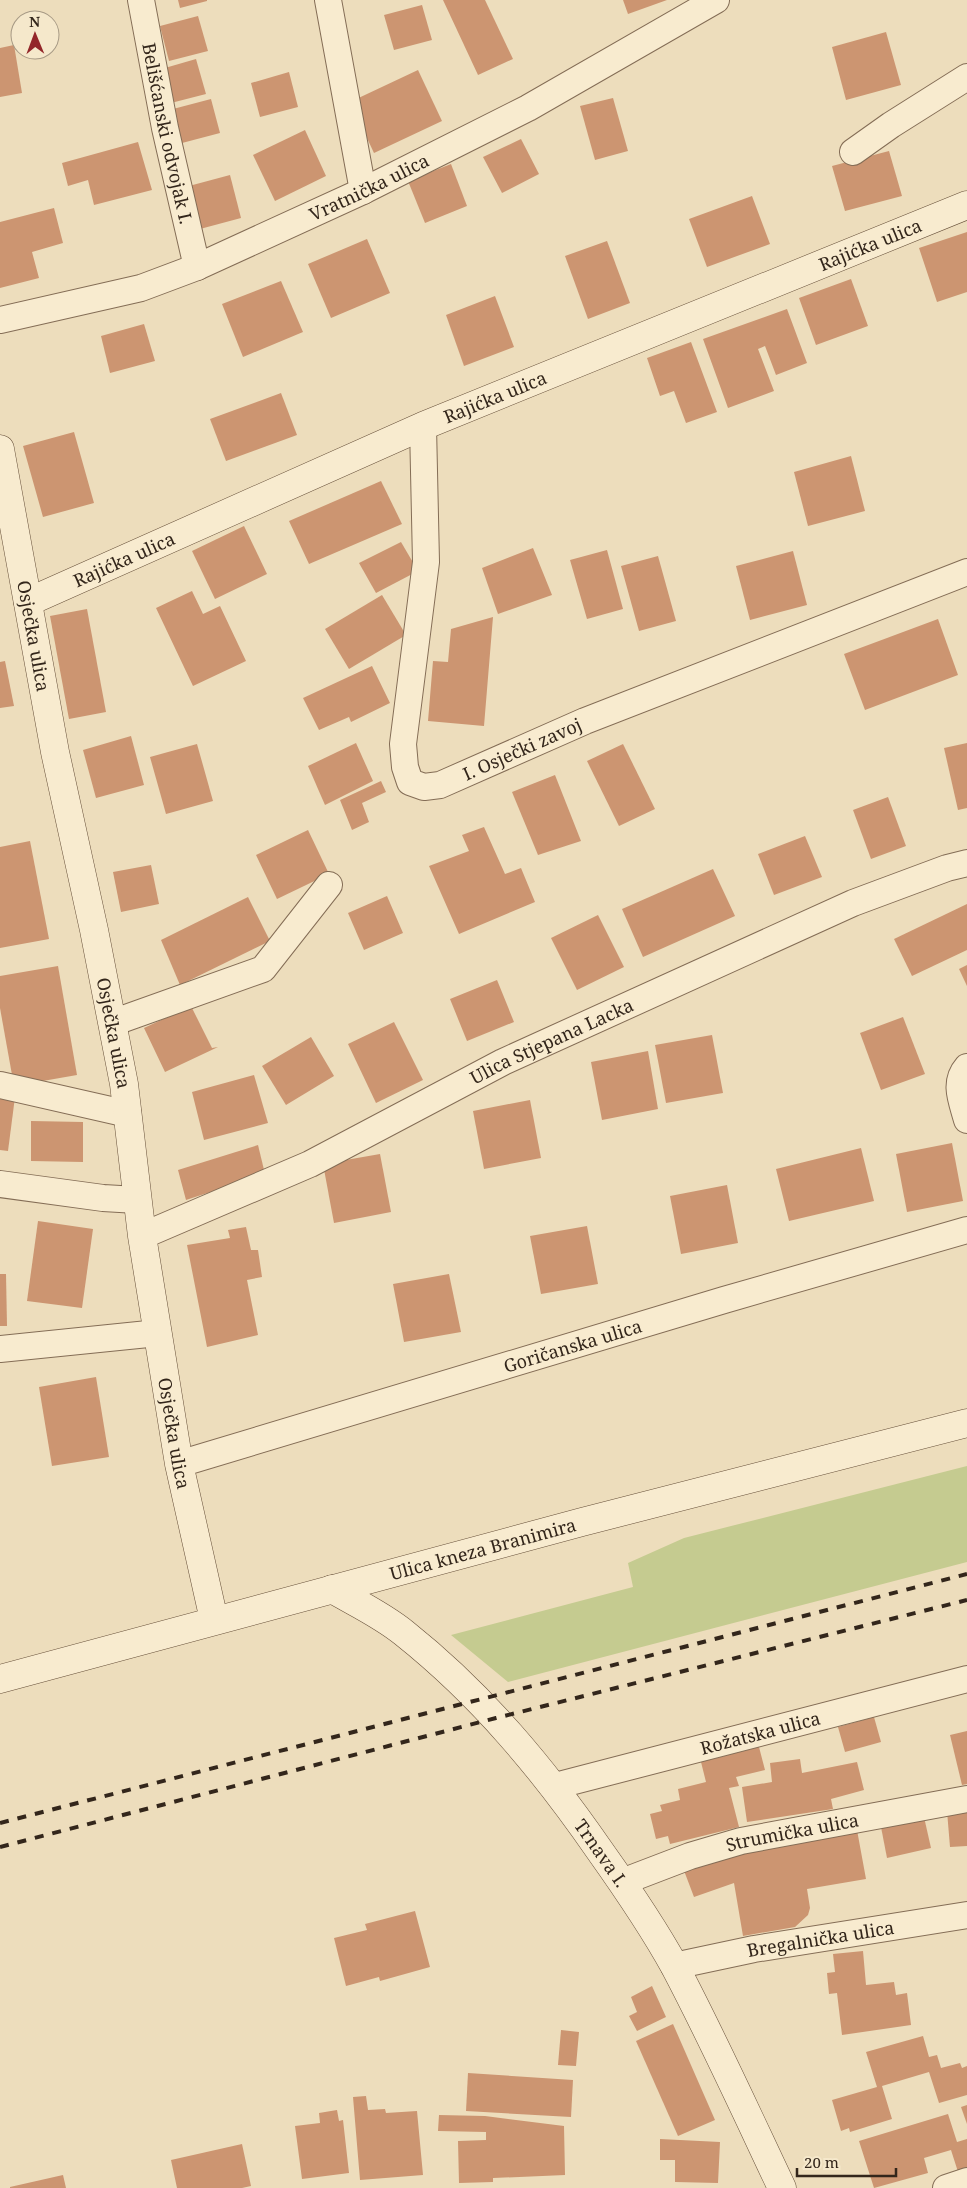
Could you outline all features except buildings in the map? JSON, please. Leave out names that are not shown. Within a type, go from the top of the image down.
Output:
[{"type":"street","name":"Belišćanski odvojak I.","points":[[141,0],[165,128],[197,267]]},
{"type":"street","points":[[328,0],[363,191]]},
{"type":"street","name":"Vratnička ulica","points":[[0,320],[141,288],[197,267],[363,191],[528,108],[716,0]]},
{"type":"street","points":[[853,152],[891,124],[967,77]]},
{"type":"street","name":"Rajićka ulica","points":[[28,602],[424,426],[967,205]]},
{"type":"street","name":"I. Osječki zavoj","points":[[424,426],[426,562],[403,744],[405,767],[410,782],[424,787],[440,785],[585,720],[967,572]]},
{"type":"street","name":"Osječka ulica","points":[[0,449],[55,752],[112,1023],[128,1114],[142,1236],[179,1464],[214,1620]]},
{"type":"street","name":"Ulica Stjepana Lacka","points":[[142,1236],[310,1164],[503,1062],[853,903],[947,868],[967,863]]},
{"type":"street","points":[[112,1023],[262,969],[329,884]]},
{"type":"street","points":[[967,1067],[959,1077],[959,1089],[967,1120]]},
{"type":"street","points":[[0,1084],[128,1114]]},
{"type":"street","points":[[0,1184],[103,1198],[138,1200]]},
{"type":"street","name":"Goričanska ulica","points":[[179,1464],[733,1297],[967,1230]]},
{"type":"street","points":[[0,1349],[158,1333]]},
{"type":"street","name":"Ulica kneza Branimira","points":[[0,1679],[582,1522],[967,1423]]},
{"type":"street","name":"Trnava I.","points":[[332,1589],[378,1615],[403,1632],[424,1650],[496,1718],[555,1786],[622,1882],[674,1966],[782,2188]]},
{"type":"street","name":"Rožatska ulica","points":[[555,1786],[967,1679]]},
{"type":"street","name":"Strumička ulica","points":[[622,1882],[690,1856],[741,1841],[967,1799]]},
{"type":"street","name":"Bregalnička ulica","points":[[674,1966],[754,1949],[967,1915]]},
{"type":"street","points":[[946,2188],[967,2181]]},
{"type":"green space","points":[[967,1466],[967,1562],[508,1682],[451,1635],[633,1587],[628,1563],[684,1538]]},
{"type":"railway","points":[[0,1823],[967,1574]]},
{"type":"railway","points":[[0,1847],[496,1718],[967,1600]]}]
